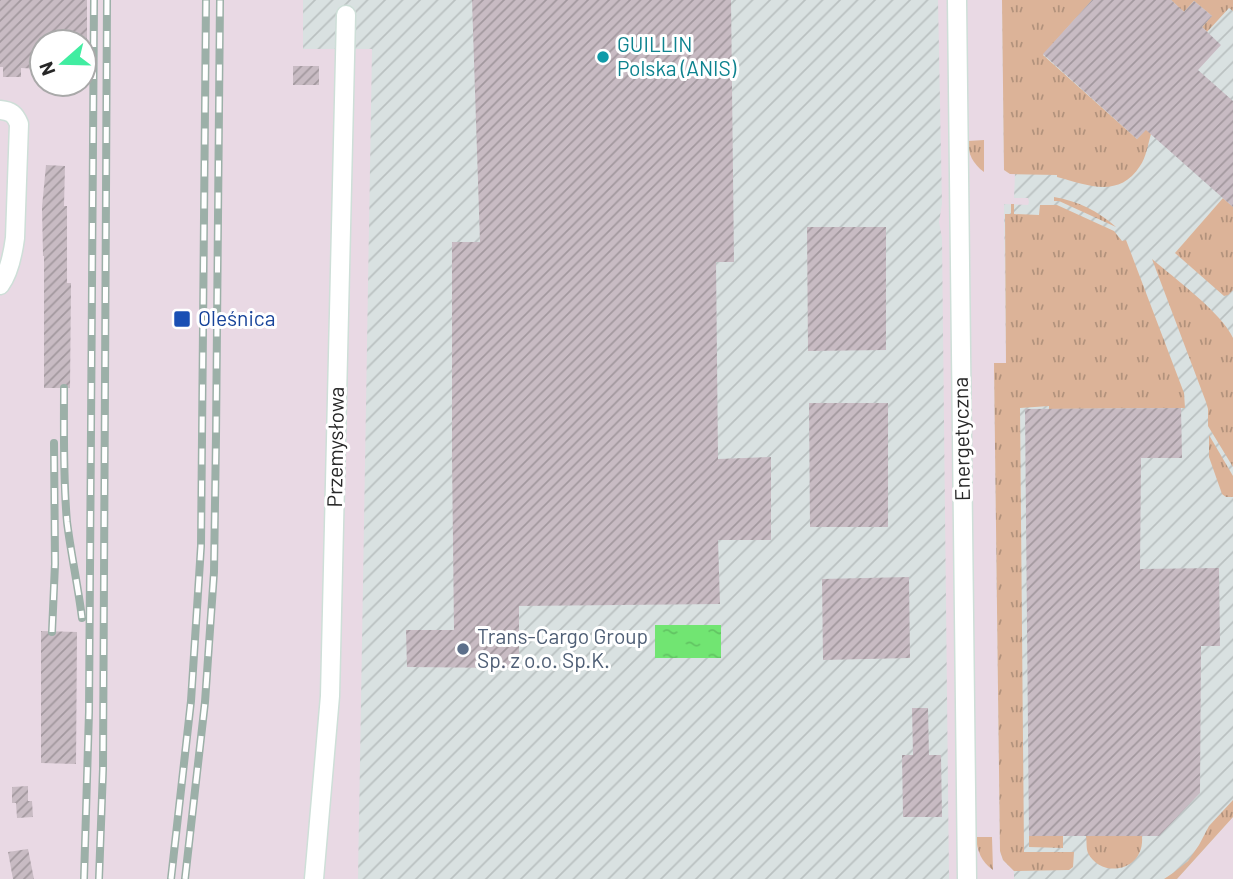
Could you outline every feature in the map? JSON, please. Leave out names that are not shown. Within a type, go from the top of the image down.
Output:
[{"type":"street","name":"Energetyczna","points":[[957,0],[967,879]]},
{"type":"street","name":"Przemysłowa","points":[[314,879],[330,696],[346,15]]},
{"type":"street","points":[[0,110],[9,111],[16,116],[19,124],[15,238],[4,280],[0,285]]},
{"type":"shaded area","points":[[303,0],[938,0],[949,879],[358,879],[372,49],[303,49]]},
{"type":"shaded area","points":[[1002,0],[1233,0],[1233,817],[1177,879],[1014,879],[1014,871],[1003,860],[1000,851],[994,363],[1006,363],[1004,204],[1028,205],[1029,202],[1028,198],[1014,198],[1015,174],[1004,170]]},
{"type":"green space","points":[[1002,0],[1092,0],[1043,55],[1137,139],[1146,129],[1151,134],[1142,163],[1132,176],[1122,183],[1091,186],[1057,175],[1010,174],[1004,170]]},
{"type":"green space","points":[[1171,0],[1233,0],[1233,11],[1229,8],[1207,32],[1202,27],[1212,16],[1194,1],[1184,12]]},
{"type":"green space","points":[[984,140],[984,172],[972,158],[968,141]]},
{"type":"green space","points":[[1054,197],[1087,208],[1116,227],[1054,201]]},
{"type":"green space","points":[[1223,198],[1233,207],[1233,290],[1224,296],[1175,253]]},
{"type":"green space","points":[[1011,204],[1014,204],[1014,214],[1039,215],[1040,205],[1057,205],[1114,231],[1122,241],[1126,240],[1184,393],[1185,408],[1020,408],[1024,852],[1074,852],[1073,867],[1069,870],[1014,871],[1003,860],[1000,851],[994,363],[1006,363],[1005,214],[1011,214]]},
{"type":"green space","points":[[1152,259],[1208,307],[1233,338],[1233,467],[1208,426],[1206,402]]},
{"type":"green space","points":[[1209,435],[1233,476],[1233,497],[1222,494],[1209,457]]},
{"type":"green space","points":[[1233,800],[1233,817],[1177,879],[1164,879],[1188,861],[1209,826]]},
{"type":"green space","points":[[1029,836],[1063,836],[1063,848],[1029,847]]},
{"type":"green space","points":[[1086,836],[1142,836],[1141,848],[1137,858],[1130,864],[1112,869],[1094,861],[1088,853]]},
{"type":"green space","points":[[976,837],[992,837],[993,870],[980,855]]},
{"type":"water","points":[[655,625],[721,625],[721,658],[655,658]]},
{"type":"building","points":[[0,0],[87,0],[87,28],[28,28],[28,68],[21,68],[21,77],[3,77],[3,67],[0,67]]},
{"type":"building","points":[[472,0],[731,0],[734,262],[716,262],[718,459],[771,457],[771,540],[718,540],[720,604],[519,606],[519,668],[407,667],[406,630],[454,630],[452,242],[480,242]]},
{"type":"building","points":[[1092,0],[1171,0],[1184,12],[1194,1],[1212,16],[1202,27],[1221,45],[1198,70],[1233,101],[1233,207],[1146,130],[1137,139],[1043,54]]},
{"type":"building","points":[[293,66],[319,66],[319,85],[293,85]]},
{"type":"building","points":[[46,165],[65,166],[67,283],[71,283],[70,388],[44,388],[42,207]]},
{"type":"building","points":[[807,227],[886,227],[886,350],[808,351]]},
{"type":"building","points":[[809,403],[888,403],[888,527],[810,527]]},
{"type":"building","points":[[1181,408],[1182,458],[1141,458],[1140,569],[1219,568],[1220,646],[1201,646],[1200,793],[1159,836],[1029,836],[1025,409]]},
{"type":"building","points":[[909,577],[910,658],[823,660],[822,579]]},
{"type":"building","points":[[41,631],[77,632],[76,764],[41,763]]},
{"type":"building","points":[[912,708],[928,708],[929,755],[941,755],[942,817],[903,817],[902,755],[913,755]]},
{"type":"building","points":[[28,786],[28,801],[32,801],[33,817],[17,818],[16,803],[12,803],[12,787]]},
{"type":"building","points":[[28,849],[34,879],[13,879],[8,852]]},
{"type":"railway","points":[[84,879],[89,712],[94,0]]},
{"type":"railway","points":[[99,879],[103,769],[107,0]]},
{"type":"railway","points":[[171,879],[191,701],[201,546],[206,0]]},
{"type":"railway","points":[[185,879],[205,702],[214,572],[220,0]]},
{"type":"railway","points":[[64,388],[67,522],[82,618]]},
{"type":"railway","points":[[52,632],[55,564],[54,443]]},
{"type":"place","name":"GUILLIN Polska (ANIS)","points":[[603,57]]},
{"type":"place","name":"Oleśnica","points":[[182,319]]},
{"type":"place","name":"Trans-Cargo Group Sp. z o.o. Sp.K.","points":[[463,649]]}]
